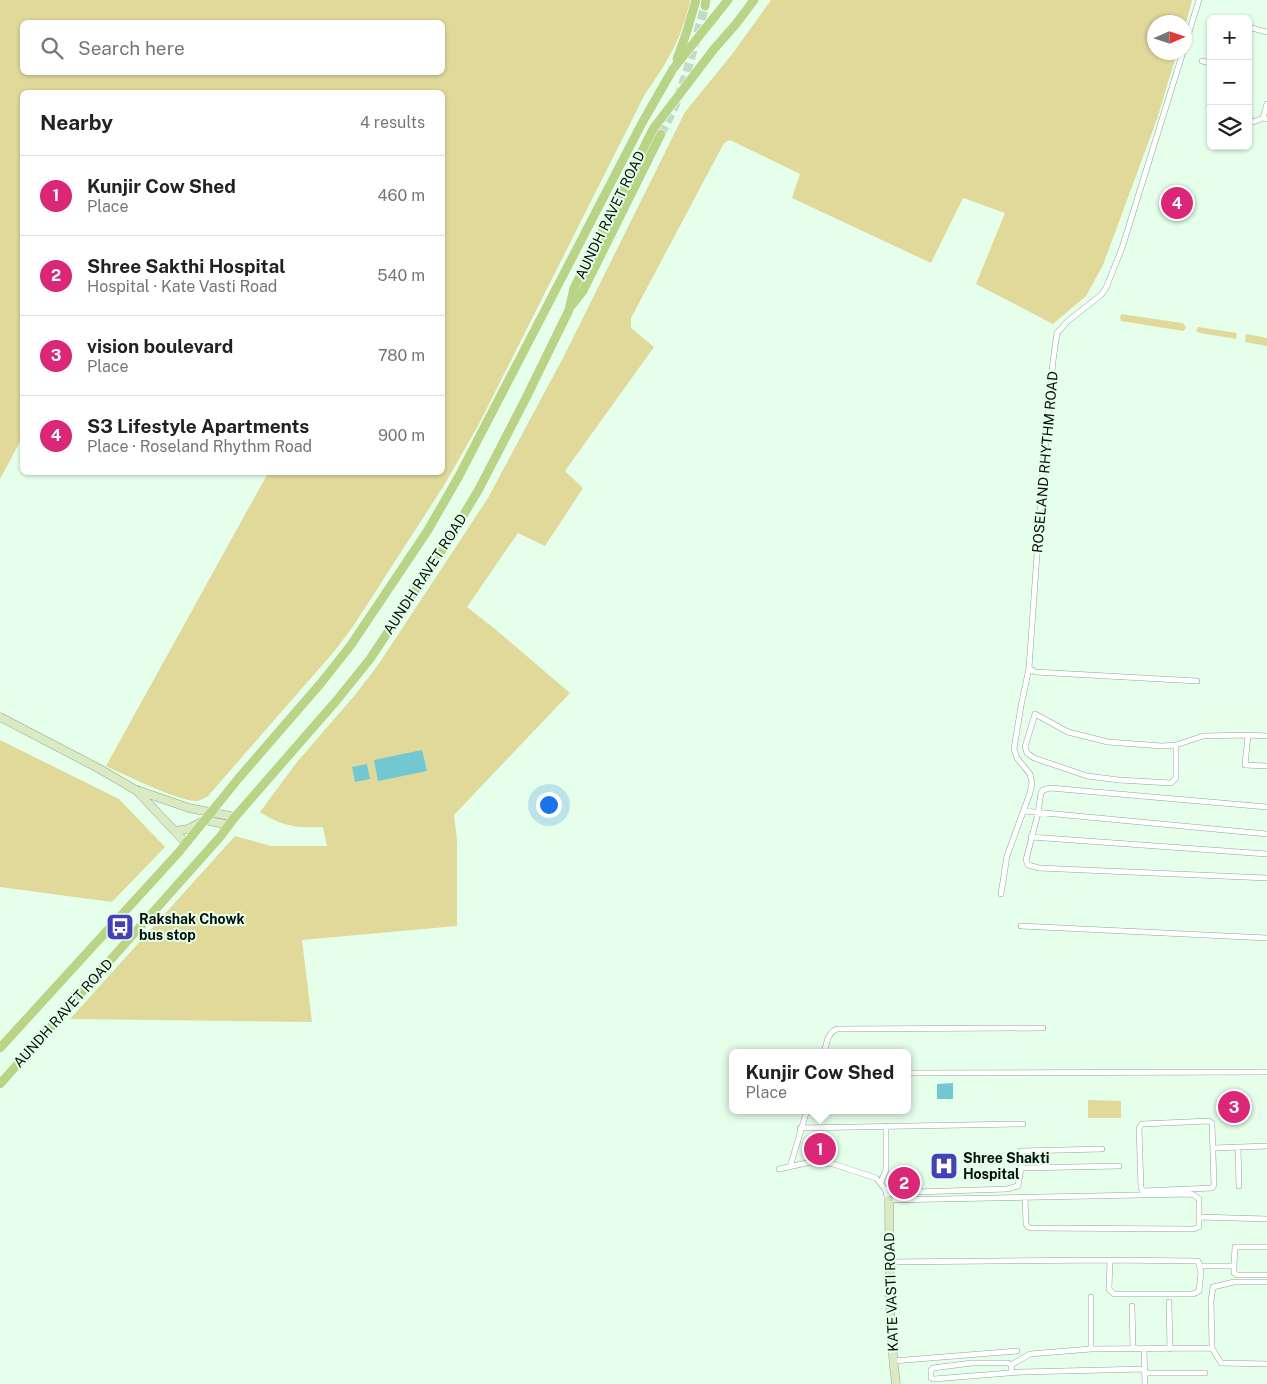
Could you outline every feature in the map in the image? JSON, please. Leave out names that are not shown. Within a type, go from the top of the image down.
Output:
[{"type":"main road","points":[[673,69],[696,0]]},
{"type":"main road","name":"AUNDH RAVET ROAD","points":[[0,1084],[220,837],[370,659],[448,541],[478,489],[526,398],[569,310],[574,288],[653,129],[754,0]]},
{"type":"main road","name":"AUNDH RAVET ROAD","points":[[0,1048],[186,843],[351,645],[428,530],[509,380],[642,122],[673,69],[725,1]]},
{"type":"main road","points":[[569,310],[582,291],[661,134]]},
{"type":"street","points":[[1192,22],[1199,0]]},
{"type":"street","points":[[1252,28],[1267,32]]},
{"type":"street","name":"ROSELAND RHYTHM ROAD","points":[[1001,894],[1007,856],[1032,783],[1030,774],[1017,758],[1014,749],[1029,668],[1042,483],[1053,361],[1058,332],[1068,321],[1101,295],[1106,288],[1122,248],[1181,60]]},
{"type":"street","points":[[1202,60],[1207,62]]},
{"type":"street","points":[[1252,122],[1265,118],[1267,104]]},
{"type":"street","points":[[1029,668],[1035,672],[1197,681]]},
{"type":"street","points":[[1176,745],[1176,778],[1171,783],[1087,776],[1034,758],[1027,753],[1025,747],[1035,714],[1068,732],[1108,742],[1162,746],[1176,745],[1203,736],[1267,736]]},
{"type":"street","points":[[0,717],[134,789],[189,808],[213,811],[232,821]]},
{"type":"street","points":[[1248,735],[1245,765],[1267,766]]},
{"type":"street","points":[[1267,807],[1050,788],[1043,790],[1041,793],[1026,860],[1028,865],[1032,867],[1267,878]]},
{"type":"street","points":[[134,789],[186,843]]},
{"type":"street","points":[[1024,810],[1038,813],[1267,834]]},
{"type":"street","points":[[175,832],[188,829],[205,820],[232,821]]},
{"type":"street","points":[[1031,837],[1267,854]]},
{"type":"street","points":[[1021,926],[1267,938]]},
{"type":"street","points":[[825,1049],[828,1036],[837,1029],[1043,1028]]},
{"type":"street","points":[[911,1073],[1267,1072]]},
{"type":"street","points":[[790,1167],[805,1114]]},
{"type":"street","points":[[1209,1121],[1212,1123],[1213,1148],[1214,1185],[1212,1188],[1143,1191],[1141,1188],[1139,1128],[1142,1124],[1209,1121]]},
{"type":"street","points":[[800,1128],[1023,1124]]},
{"type":"street","points":[[881,1182],[886,1170],[886,1126]]},
{"type":"street","points":[[1213,1148],[1267,1146]]},
{"type":"street","points":[[1238,1147],[1239,1186]]},
{"type":"street","points":[[888,1196],[1012,1189],[1018,1186],[1021,1152],[1102,1149]]},
{"type":"street","points":[[779,1169],[811,1162],[823,1162],[876,1178],[881,1182],[888,1196]]},
{"type":"street","points":[[1021,1168],[1119,1166]]},
{"type":"street","points":[[888,1196],[1025,1198],[1190,1194],[1199,1200],[1199,1227],[1193,1229],[1031,1228],[1026,1224],[1025,1198]]},
{"type":"street","name":"KATE VASTI ROAD","points":[[888,1196],[893,1360],[896,1384]]},
{"type":"street","points":[[1200,1217],[1267,1218]]},
{"type":"street","points":[[1267,1247],[1235,1247],[1234,1266],[1234,1273],[1237,1275],[1267,1275]]},
{"type":"street","points":[[889,1262],[1110,1260],[1198,1261],[1202,1272],[1198,1291],[1197,1293],[1114,1294],[1109,1289],[1110,1260]]},
{"type":"street","points":[[1200,1266],[1234,1266]]},
{"type":"street","points":[[1267,1282],[1234,1282],[1214,1287],[1211,1301],[1212,1348],[1221,1363],[1267,1364]]},
{"type":"street","points":[[1091,1297],[1091,1349]]},
{"type":"street","points":[[1169,1302],[1170,1349]]},
{"type":"street","points":[[1132,1306],[1133,1349]]},
{"type":"street","points":[[1011,1365],[1030,1354],[1091,1349],[1212,1348]]},
{"type":"street","points":[[1144,1349],[1145,1384]]},
{"type":"street","points":[[893,1360],[1017,1351]]},
{"type":"street","points":[[1011,1365],[1008,1363],[972,1363],[933,1368],[931,1370],[931,1378],[1012,1373],[1145,1371],[1205,1373]]},
{"type":"street","points":[[1011,1365],[1012,1373]]},
{"type":"shaded area","points":[[0,0],[691,0],[683,27],[673,50],[645,94],[479,424],[443,487],[352,628],[332,654],[208,796],[198,801],[179,798],[106,766],[267,475],[445,475],[445,90],[20,90],[20,442],[0,479]]},
{"type":"shaded area","points":[[771,0],[1192,0],[1188,15],[1147,15],[1147,60],[1175,60],[1157,119],[1103,265],[1086,296],[1053,324],[976,284],[1005,213],[963,198],[931,263],[792,198],[800,174],[730,140],[724,143],[631,318],[631,328],[654,347],[565,471],[583,488],[545,546],[518,533],[467,607],[570,693],[454,815],[457,840],[457,926],[302,940],[312,1022],[70,1019],[235,836],[271,846],[327,846],[323,827],[290,826],[260,812],[297,762],[355,695],[378,665],[488,498],[565,354],[685,112],[733,53]]},
{"type":"shaded area","points":[[1121,314],[1182,323],[1186,328],[1183,331],[1121,321]]},
{"type":"shaded area","points":[[1198,327],[1237,333],[1236,339],[1200,333],[1196,331]]},
{"type":"shaded area","points":[[1246,334],[1267,338],[1267,346],[1245,342]]},
{"type":"shaded area","points":[[0,740],[119,799],[165,847],[112,902],[0,887]]},
{"type":"shaded area","points":[[1088,1100],[1121,1101],[1121,1118],[1088,1118]]},
{"type":"water","points":[[422,750],[427,771],[378,781],[374,760]]},
{"type":"water","points":[[367,764],[370,779],[355,782],[352,767]]},
{"type":"water","points":[[953,1083],[953,1099],[937,1099],[937,1084]]},
{"type":"tunnel","points":[[661,134],[674,108],[686,75],[705,6]]},
{"type":"place","name":"S3 Lifestyle Apartments","points":[[1177,203]]},
{"type":"place","name":"Rakshak Chowk bus stop","points":[[120,927]]},
{"type":"place","name":"vision boulevard","points":[[1234,1107]]},
{"type":"place","name":"Kunjir Cow Shed","points":[[820,1149]]},
{"type":"place","name":"Shree Shakti Hospital","points":[[944,1166]]},
{"type":"place","name":"Shree Sakthi Hospital","points":[[904,1183]]}]
